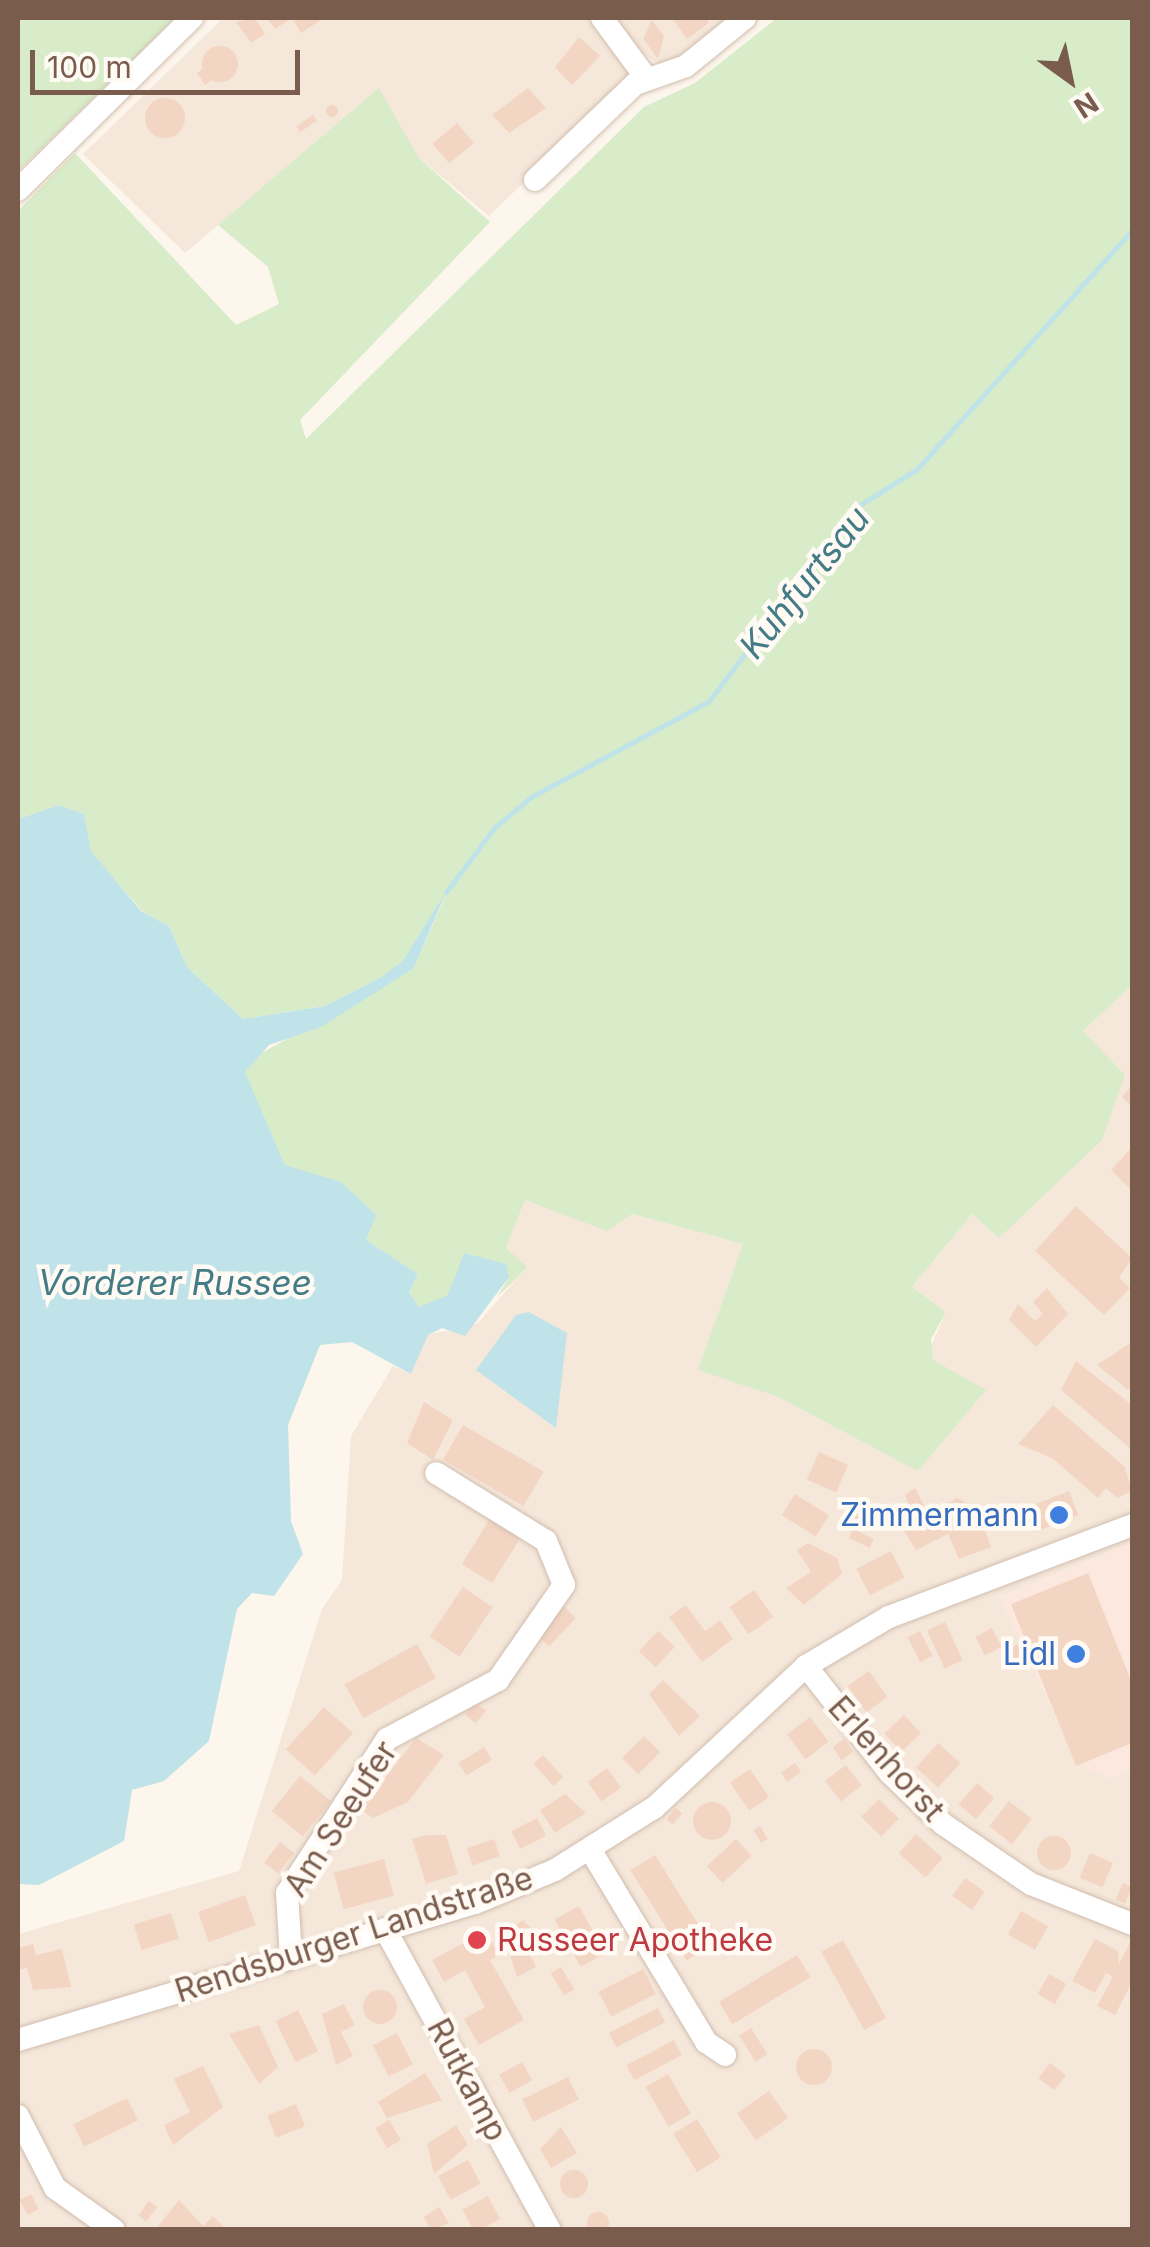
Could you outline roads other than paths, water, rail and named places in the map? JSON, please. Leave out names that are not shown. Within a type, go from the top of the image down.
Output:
[{"type":"street","points":[[18,190],[192,18]]},
{"type":"street","points":[[602,18],[647,79]]},
{"type":"street","points":[[536,180],[647,79],[686,66],[745,18]]},
{"type":"street","name":"Am Seeufer","points":[[292,1958],[287,1892],[387,1739],[498,1680],[564,1585],[546,1541],[436,1472]]},
{"type":"street","name":"Rendsburger Landstraße","points":[[18,2040],[522,1886],[591,1851],[655,1807],[806,1666],[888,1617],[1132,1525]]},
{"type":"street","name":"Erlenhorst","points":[[806,1666],[890,1773],[944,1824],[1031,1884],[1132,1924]]},
{"type":"street","points":[[591,1851],[706,2042],[725,2055]]},
{"type":"street","name":"Rutkamp","points":[[385,1930],[550,2230]]},
{"type":"street","points":[[18,2116],[55,2188],[114,2230]]},
{"type":"water","name":"Vorderer Russee","points":[[59,805],[84,814],[91,851],[141,911],[169,926],[187,967],[243,1019],[325,1006],[380,978],[402,962],[446,892],[414,968],[321,1027],[269,1045],[245,1072],[285,1165],[341,1182],[376,1215],[366,1240],[418,1274],[409,1292],[419,1307],[448,1295],[464,1253],[506,1264],[509,1277],[465,1336],[442,1328],[428,1335],[411,1374],[352,1342],[320,1345],[288,1425],[291,1521],[303,1554],[274,1596],[252,1593],[237,1609],[209,1741],[164,1781],[132,1790],[124,1841],[39,1885],[18,1884],[18,819]]},
{"type":"water","points":[[529,1312],[567,1333],[556,1428],[476,1370],[516,1315]]},
{"type":"waterway","name":"Kuhfurtsau","points":[[446,892],[495,827],[531,797],[709,701],[855,508],[917,469],[1132,230]]},
{"type":"place","name":"Zimmermann","points":[[1059,1515]]},
{"type":"place","name":"Lidl","points":[[1076,1654]]},
{"type":"place","name":"Russeer Apotheke","points":[[477,1940]]}]
